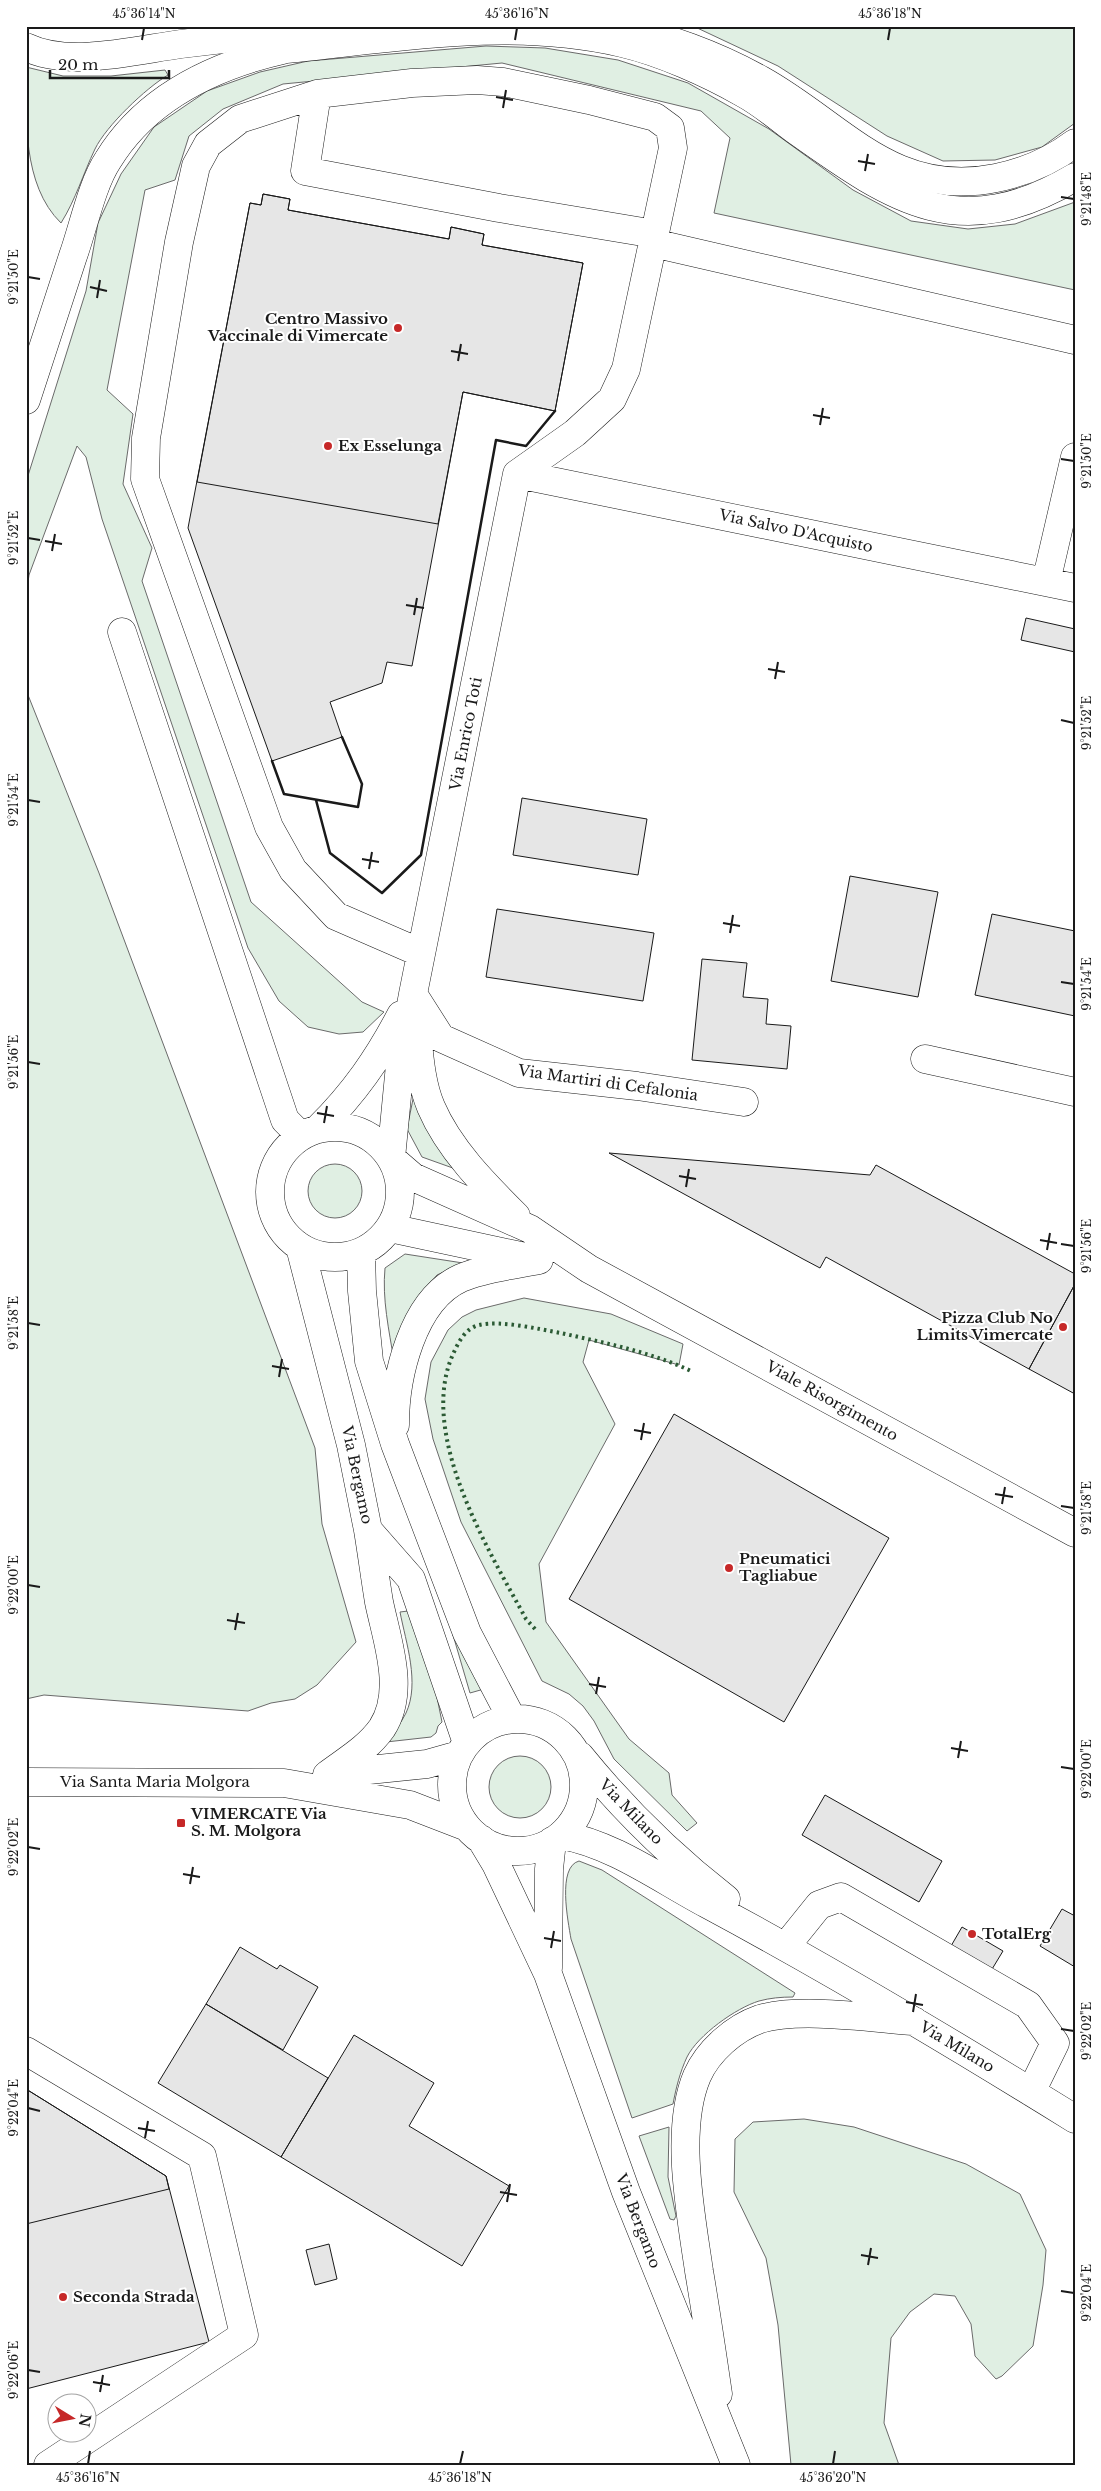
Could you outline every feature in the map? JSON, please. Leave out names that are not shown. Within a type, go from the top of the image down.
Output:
[{"type":"main road","points":[[26,47],[59,55],[115,55],[176,45],[332,26]]},
{"type":"main road","points":[[616,26],[655,36],[719,59],[760,79],[870,154],[924,178],[954,183],[968,183],[1019,174],[1045,162],[1075,143]]},
{"type":"main road","points":[[26,400],[92,198],[107,161],[125,136],[166,96],[203,75],[276,51],[478,30],[551,31],[584,36],[623,44],[661,56],[744,93],[848,168],[884,189],[922,205],[969,210],[1001,208],[1019,204],[1047,193],[1075,177]]},
{"type":"main road","points":[[421,953],[336,916],[293,870],[269,826],[145,479],[146,438],[179,242],[196,166],[208,144],[240,119],[317,94],[412,84],[495,81],[589,100],[655,117],[670,128],[673,148],[626,369],[612,399],[575,433],[517,474]]},
{"type":"main road","points":[[317,94],[305,170],[654,238],[1075,340]]},
{"type":"main road","points":[[1046,582],[1075,457]]},
{"type":"main road","name":"Via Enrico Toti","points":[[391,1158],[400,1065],[413,994],[517,474]]},
{"type":"main road","name":"Via Salvo D'Acquisto","points":[[517,474],[1075,588]]},
{"type":"main road","points":[[122,632],[285,1120],[310,1132]]},
{"type":"main road","name":"Via Enrico Toti","points":[[310,1132],[345,1103],[379,1057],[413,994]]},
{"type":"main road","name":"Via Martiri di Cefalonia","points":[[413,994],[441,1038],[519,1073],[637,1086],[744,1102]]},
{"type":"main road","name":"Viale Risorgimento","points":[[413,994],[421,1065],[431,1106],[453,1144],[484,1185],[530,1230]]},
{"type":"main road","points":[[925,1059],[1075,1092]]},
{"type":"main road","points":[[335,1126],[352,1128],[367,1135],[381,1145],[391,1158],[398,1175],[400,1194],[397,1211],[390,1228],[377,1242],[361,1252],[330,1257],[300,1248],[286,1236],[276,1220],[270,1201],[270,1182],[276,1164],[286,1148],[310,1132],[335,1126]]},
{"type":"main road","name":"Viale Risorgimento","points":[[391,1158],[414,1177],[530,1230],[589,1269],[1075,1534]]},
{"type":"main road","name":"Viale Risorgimento","points":[[390,1228],[589,1269]]},
{"type":"main road","name":"Via Bergamo","points":[[300,1248],[352,1445],[368,1530],[411,1579],[463,1749]]},
{"type":"main road","points":[[361,1252],[362,1291],[369,1361],[395,1444],[467,1633],[512,1719]]},
{"type":"main road","name":"Viale Risorgimento","points":[[395,1444],[395,1405],[399,1375],[414,1331],[431,1301],[460,1278],[539,1260]]},
{"type":"main road","name":"Via Santa Maria Molgora","points":[[327,1774],[368,1746],[382,1727],[390,1711],[393,1693],[392,1660],[380,1607],[368,1530]]},
{"type":"main road","points":[[512,1719],[533,1720],[548,1725],[564,1737],[574,1750],[583,1770],[584,1790],[582,1802],[574,1820],[556,1838],[538,1848],[516,1851],[497,1847],[474,1833],[457,1811],[453,1792],[453,1773],[463,1749],[487,1726],[512,1719]]},
{"type":"main road","name":"Via Santa Maria Molgora","points":[[284,1783],[327,1774],[427,1764],[463,1749]]},
{"type":"main road","name":"Via Milano","points":[[574,1750],[639,1822],[691,1871],[786,1946]]},
{"type":"main road","name":"Via Santa Maria Molgora","points":[[26,1782],[284,1783],[410,1805],[474,1833]]},
{"type":"main road","name":"Via Bergamo","points":[[474,1833],[503,1878],[548,1974],[626,2192],[731,2454]]},
{"type":"main road","name":"Via Bergamo","points":[[548,1974],[549,1869],[556,1838]]},
{"type":"main road","name":"Via Milano","points":[[556,1838],[598,1845],[786,1946],[1075,2119]]},
{"type":"main road","points":[[786,1946],[819,1905],[841,1897],[1028,2005],[1055,2043],[1031,2092]]},
{"type":"main road","points":[[731,2454],[686,2178],[690,2108],[697,2077],[708,2058],[720,2044],[759,2020],[781,2014],[914,2021]]},
{"type":"main road","points":[[26,2051],[202,2156],[244,2335],[48,2465]]},
{"type":"green space","points":[[693,26],[1075,26],[1075,123],[1042,147],[995,160],[943,161],[887,136],[778,66]]},
{"type":"green space","points":[[486,46],[545,48],[618,60],[688,83],[769,129],[853,190],[911,221],[968,229],[1015,224],[1075,202],[1075,290],[714,213],[730,138],[701,111],[502,63],[283,84],[223,109],[189,136],[175,180],[145,190],[107,390],[133,414],[123,484],[152,548],[142,581],[251,902],[362,1002],[384,1012],[363,1032],[339,1034],[308,1027],[279,1001],[248,948],[102,519],[86,457],[77,446],[29,575],[26,597],[26,482],[86,291],[98,223],[121,174],[154,127],[207,91],[260,72],[308,61]]},
{"type":"green space","points":[[26,67],[63,76],[111,76],[165,70],[168,75],[127,108],[100,140],[61,223],[48,207],[39,190],[33,170],[27,128]]},
{"type":"green space","points":[[26,690],[99,873],[315,1448],[322,1524],[356,1642],[317,1685],[295,1699],[271,1703],[248,1711],[44,1695],[26,1699]]},
{"type":"green space","points":[[417,1079],[464,1172],[422,1157],[407,1129]]},
{"type":"green space","points":[[335,1164],[345,1166],[354,1172],[360,1181],[362,1191],[360,1201],[354,1210],[345,1216],[335,1218],[325,1216],[316,1210],[310,1201],[308,1191],[310,1181],[316,1172],[325,1166]]},
{"type":"green space","points":[[405,1254],[463,1263],[437,1275],[419,1295],[394,1361],[385,1303],[385,1268]]},
{"type":"green space","points":[[524,1298],[611,1314],[683,1344],[679,1365],[589,1340],[583,1362],[615,1424],[539,1564],[546,1622],[629,1739],[669,1773],[672,1795],[697,1823],[687,1831],[614,1759],[594,1721],[583,1706],[569,1694],[542,1681],[461,1522],[433,1439],[425,1399],[431,1362],[448,1330],[462,1317],[476,1310]]},
{"type":"green space","points":[[408,1611],[429,1658],[442,1722],[438,1726],[436,1733],[431,1737],[386,1742],[404,1717],[410,1701],[412,1676],[400,1612]]},
{"type":"green space","points":[[453,1635],[484,1689],[470,1693]]},
{"type":"green space","points":[[520,1756],[532,1759],[542,1765],[548,1775],[551,1787],[548,1799],[542,1809],[532,1815],[520,1818],[508,1815],[498,1809],[492,1799],[489,1787],[492,1775],[498,1765],[508,1759]]},
{"type":"green space","points":[[579,1861],[602,1870],[795,1993],[793,1997],[780,1997],[759,2001],[718,2023],[700,2040],[687,2057],[678,2080],[673,2104],[632,2118],[571,1939],[566,1908],[566,1884],[572,1865]]},
{"type":"green space","points":[[804,2119],[854,2127],[966,2164],[1020,2194],[1046,2250],[1043,2285],[1033,2346],[1002,2376],[996,2379],[975,2356],[971,2324],[955,2296],[934,2294],[910,2312],[891,2338],[884,2423],[899,2465],[791,2465],[778,2325],[766,2258],[734,2192],[735,2139],[753,2122]]},
{"type":"green space","points":[[669,2127],[668,2177],[676,2216],[674,2220],[670,2219],[639,2136]]},
{"type":"building","name":"Ex Esselunga","points":[[263,194],[290,199],[288,210],[449,239],[451,227],[484,234],[482,245],[583,263],[555,411],[463,392],[412,666],[387,662],[382,683],[330,702],[342,737],[272,761],[188,528],[250,203],[261,205]]},
{"type":"building","name":"Ex Esselunga","points":[[263,194],[290,199],[288,210],[449,239],[451,227],[484,234],[482,245],[583,263],[555,411],[463,392],[438,524],[197,482],[250,203],[261,205]]},
{"type":"building","points":[[1026,618],[1075,629],[1075,652],[1021,640]]},
{"type":"building","points":[[522,798],[647,819],[638,875],[513,855]]},
{"type":"building","points":[[850,876],[938,892],[918,997],[831,981]]},
{"type":"building","points":[[497,909],[654,933],[643,1001],[486,977]]},
{"type":"building","points":[[992,914],[1075,931],[1075,1016],[975,995]]},
{"type":"building","points":[[702,959],[747,963],[743,997],[768,999],[766,1024],[791,1026],[787,1069],[692,1060]]},
{"type":"building","points":[[609,1153],[870,1175],[876,1165],[1075,1274],[1075,1284],[1029,1369],[826,1257],[820,1268]]},
{"type":"building","name":"Pizza Club No Limits Vimercate","points":[[1075,1284],[1075,1394],[1029,1369]]},
{"type":"building","name":"Pneumatici Tagliabue","points":[[674,1414],[889,1538],[784,1722],[569,1599]]},
{"type":"building","points":[[825,1795],[942,1861],[919,1902],[802,1835]]},
{"type":"building","points":[[1062,1909],[1075,1916],[1075,1967],[1040,1946]]},
{"type":"building","points":[[962,1927],[1003,1951],[980,1989],[940,1965]]},
{"type":"building","points":[[240,1947],[277,1969],[280,1965],[318,1987],[283,2050],[206,2004]]},
{"type":"building","points":[[206,2004],[328,2078],[281,2157],[158,2083]]},
{"type":"building","points":[[354,2035],[434,2083],[409,2126],[509,2186],[462,2266],[281,2157]]},
{"type":"building","points":[[26,2089],[166,2176],[209,2342],[26,2389]]},
{"type":"building","points":[[26,2089],[166,2176],[169,2189],[26,2224]]},
{"type":"building","points":[[329,2244],[337,2279],[315,2285],[306,2250]]},
{"type":"hedge","points":[[535,1629],[526,1619],[476,1525],[461,1489],[450,1453],[444,1418],[445,1384],[454,1352],[461,1339],[470,1329],[479,1325],[520,1326],[561,1333],[628,1349],[660,1358],[691,1371]]},
{"type":"wall","points":[[316,800],[330,853],[382,893],[421,855],[496,440],[526,446],[555,411]]},
{"type":"wall","points":[[272,761],[284,794],[358,807],[362,784],[342,737]]},
{"type":"place","name":"Centro Massivo Vaccinale di Vimercate","points":[[398,328]]},
{"type":"place","name":"Ex Esselunga","points":[[328,446]]},
{"type":"place","name":"Pizza Club No Limits Vimercate","points":[[1063,1327]]},
{"type":"place","name":"Pneumatici Tagliabue","points":[[729,1568]]},
{"type":"place","name":"VIMERCATE Via S. M. Molgora","points":[[181,1823]]},
{"type":"place","name":"TotalErg","points":[[972,1934]]},
{"type":"place","name":"Seconda Strada","points":[[63,2297]]}]
